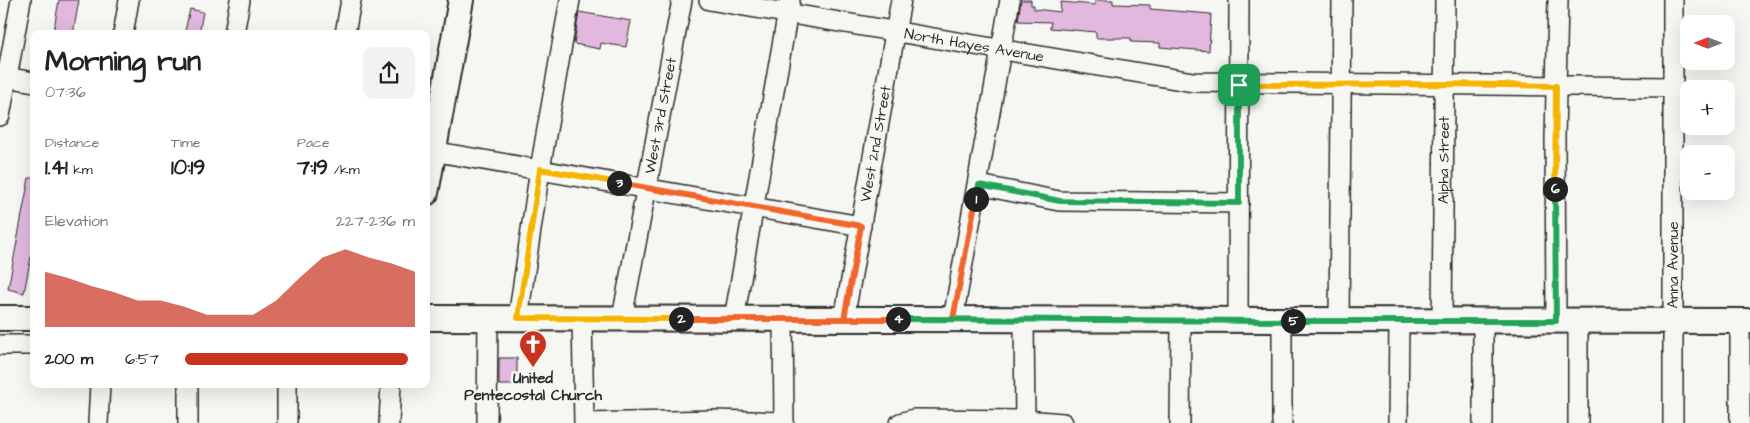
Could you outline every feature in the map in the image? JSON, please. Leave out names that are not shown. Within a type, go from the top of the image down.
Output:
[{"type":"main road","points":[[430,150],[461,0]]},
{"type":"main road","points":[[0,318],[30,318]]},
{"type":"main road","points":[[430,318],[1745,321]]},
{"type":"street","points":[[0,116],[3,77],[21,0]]},
{"type":"street","points":[[124,30],[129,0]]},
{"type":"street","points":[[235,30],[240,0]]},
{"type":"street","points":[[346,30],[351,0]]},
{"type":"street","points":[[518,318],[540,169],[570,0]]},
{"type":"street","name":"West 3rd Street","points":[[622,318],[682,0]]},
{"type":"street","name":"North Hayes Avenue","points":[[709,0],[788,7],[895,32],[1193,82],[1239,85],[1444,84],[1673,87]]},
{"type":"street","name":"West 2nd Street","points":[[844,319],[900,0]]},
{"type":"street","points":[[953,319],[979,185],[1010,0]]},
{"type":"street","points":[[1238,320],[1239,0]]},
{"type":"street","points":[[1339,321],[1342,0]]},
{"type":"street","name":"Alpha Street","points":[[1442,321],[1445,0]]},
{"type":"street","points":[[1558,0],[1556,86],[1567,321],[1578,423]]},
{"type":"street","name":"Anna Avenue","points":[[1673,0],[1673,423]]},
{"type":"street","points":[[734,319],[788,7]]},
{"type":"street","points":[[3,77],[30,81]]},
{"type":"street","points":[[430,150],[861,226]]},
{"type":"street","points":[[979,185],[1060,201],[1239,203]]},
{"type":"street","points":[[487,423],[488,318]]},
{"type":"street","points":[[582,318],[585,423],[713,420],[784,423],[783,319]]},
{"type":"street","points":[[1024,320],[1025,421]]},
{"type":"street","points":[[1180,423],[1181,320]]},
{"type":"street","points":[[1282,321],[1282,423]]},
{"type":"street","points":[[1398,423],[1399,321]]},
{"type":"street","points":[[1483,321],[1483,423]]},
{"type":"street","points":[[1740,423],[1745,321]]},
{"type":"street","points":[[0,345],[30,345]]},
{"type":"street","points":[[98,423],[100,388]]},
{"type":"street","points":[[188,388],[188,423]]},
{"type":"street","points":[[287,388],[287,423]]},
{"type":"street","points":[[389,423],[391,388]]},
{"type":"street","points":[[900,423],[914,419],[1063,423]]},
{"type":"building","points":[[59,0],[79,0],[74,30],[54,30]]},
{"type":"building","points":[[1021,0],[1031,0],[1031,5],[1034,5],[1034,9],[1060,12],[1061,2],[1095,5],[1095,0],[1113,0],[1113,4],[1150,5],[1150,9],[1211,14],[1209,51],[1160,47],[1160,43],[1131,42],[1131,38],[1096,38],[1096,32],[1050,28],[1051,22],[1018,21]]},
{"type":"building","points":[[190,9],[203,12],[200,30],[185,30]]},
{"type":"building","points":[[579,12],[631,21],[626,47],[601,43],[600,49],[574,44]]},
{"type":"building","points":[[30,178],[30,262],[24,293],[8,289]]},
{"type":"building","points":[[499,358],[517,358],[517,385],[499,385]]},
{"type":"place","name":"United Pentecostal Church","points":[[533,368]]},
{"type":"route","points":[[1239,85],[1239,203],[1060,201],[1028,193],[979,185],[953,319],[844,319],[518,318],[540,169],[861,226],[844,319],[1556,321],[1556,86],[1444,84],[1239,85]]}]
